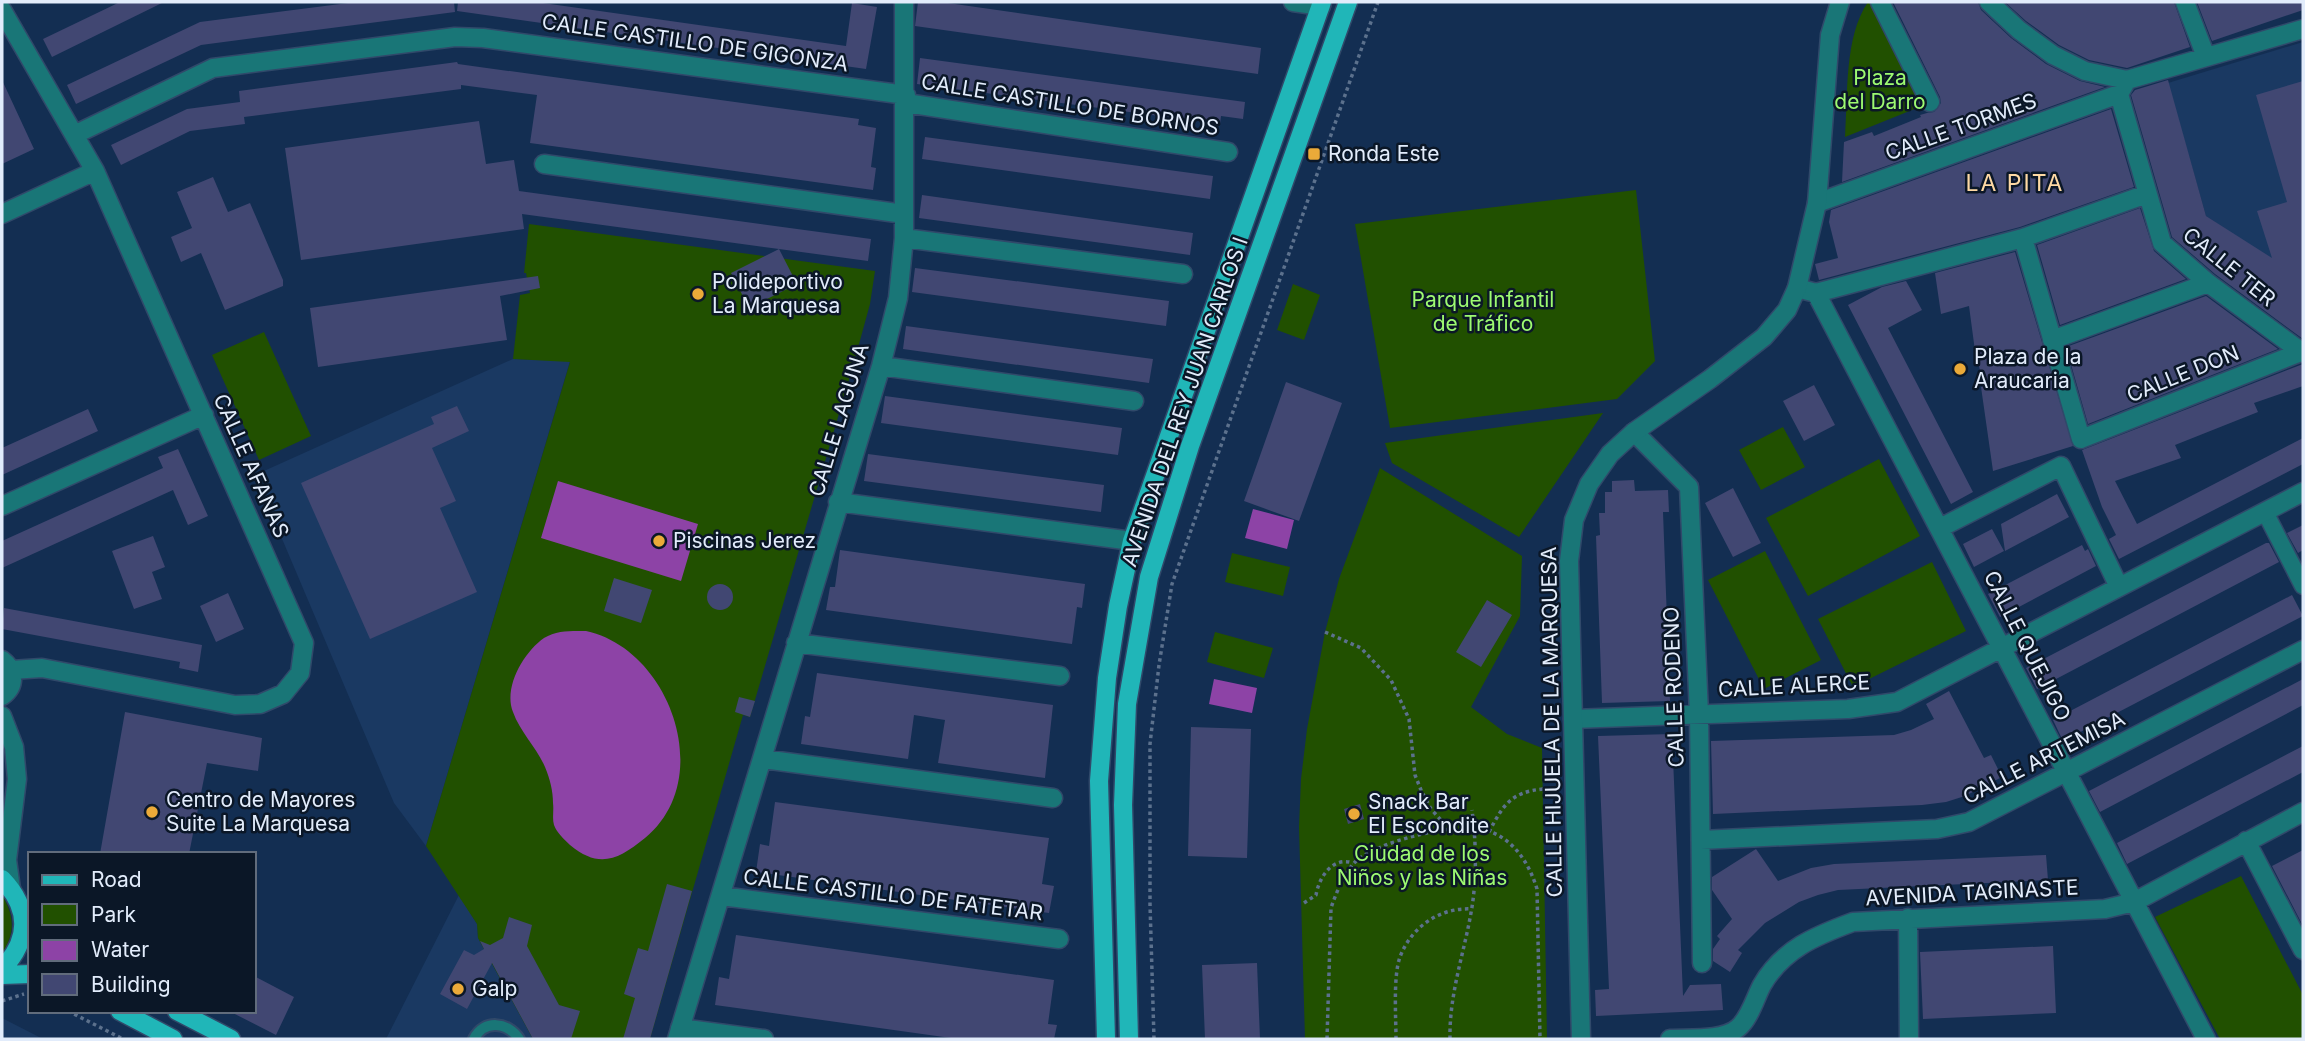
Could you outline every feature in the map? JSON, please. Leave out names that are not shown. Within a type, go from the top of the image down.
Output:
[{"type":"main road","name":"AVENIDA DEL REY JUAN CARLOS I","points":[[1129,1039],[1123,805],[1127,704],[1149,577],[1190,446],[1348,2]]},
{"type":"main road","name":"AVENIDA DEL REY JUAN CARLOS I","points":[[1106,1039],[1099,781],[1107,678],[1118,606],[1132,541],[1321,4]]},
{"type":"main road","points":[[2,969],[13,957],[22,939],[26,921],[20,903],[7,884]]},
{"type":"main road","points":[[2,975],[28,974]]},
{"type":"main road","points":[[124,1013],[173,1039]]},
{"type":"main road","points":[[181,1013],[231,1039]]},
{"type":"street","points":[[2,8],[11,2]]},
{"type":"street","name":"CALLE LAGUNA","points":[[678,1034],[881,366],[898,298],[904,238],[904,2]]},
{"type":"street","points":[[1293,2],[1321,4]]},
{"type":"street","name":"CALLE HIJUELA DE LA MARQUESA","points":[[1581,1039],[1569,561],[1574,520],[1589,484],[1610,454],[1634,432],[1764,337],[1787,310],[1797,288],[1817,203],[1830,35],[1840,2]]},
{"type":"street","points":[[1880,2],[1930,102]]},
{"type":"street","points":[[1989,2],[2019,30],[2053,55],[2123,87]]},
{"type":"street","points":[[2185,2],[2206,57]]},
{"type":"street","name":"CALLE AFANAS","points":[[2,8],[96,171],[304,643],[300,673],[283,694],[260,704],[235,705],[42,668],[6,665]]},
{"type":"street","name":"CALLE TORMES","points":[[1817,203],[2206,57],[2303,29]]},
{"type":"street","name":"CALLE CASTILLO DE GIGONZA","points":[[76,134],[213,68],[454,37],[497,39],[906,99]]},
{"type":"street","name":"CALLE TER","points":[[2123,87],[2147,194],[2162,243],[2208,283],[2302,353]]},
{"type":"street","name":"CALLE CASTILLO DE BORNOS","points":[[906,99],[1227,152]]},
{"type":"street","points":[[544,164],[904,214]]},
{"type":"street","points":[[2,214],[96,171]]},
{"type":"street","points":[[1797,288],[1816,293],[2023,238],[2147,194]]},
{"type":"street","points":[[904,238],[1183,274]]},
{"type":"street","points":[[2023,238],[2052,340],[2208,283]]},
{"type":"street","name":"CALLE QUEJIGO","points":[[1816,293],[2206,1039]]},
{"type":"street","name":"CALLE DON","points":[[2052,340],[2081,439],[2302,353]]},
{"type":"street","points":[[881,366],[1134,401]]},
{"type":"street","points":[[2,506],[204,415]]},
{"type":"street","name":"CALLE RODENO","points":[[1634,432],[1689,487],[1699,713],[1702,964]]},
{"type":"street","points":[[1940,528],[2061,466],[2119,587]]},
{"type":"street","name":"CALLE ALERCE","points":[[1573,719],[1848,709],[1897,702],[2303,492]]},
{"type":"street","points":[[838,502],[1132,541]]},
{"type":"street","points":[[2265,512],[2303,586]]},
{"type":"street","points":[[796,643],[1060,676]]},
{"type":"street","name":"CALLE ARTEMISA","points":[[1701,840],[1937,829],[1969,822],[2303,650]]},
{"type":"street","points":[[2,696],[12,685],[6,665]]},
{"type":"street","points":[[2,716],[14,747],[6,829],[7,884]]},
{"type":"street","points":[[763,759],[1053,798]]},
{"type":"street","name":"AVENIDA TAGINASTE","points":[[1670,1039],[1720,1037],[1738,1028],[1777,963],[1796,947],[1822,933],[1853,922],[2105,909],[2134,902],[2303,812]]},
{"type":"street","points":[[2246,841],[2303,950]]},
{"type":"street","name":"CALLE CASTILLO DE FATETAR","points":[[721,896],[1059,939]]},
{"type":"street","points":[[1908,918],[1909,1039]]},
{"type":"street","points":[[678,1034],[764,1039]]},
{"type":"lane","points":[[474,1039],[482,1029],[495,1025],[508,1028],[519,1039]]},
{"type":"path","points":[[1154,1039],[1150,904],[1150,744],[1172,584],[1378,2]]},
{"type":"path","points":[[1325,632],[1361,648],[1391,680],[1409,719],[1415,775],[1432,809],[1449,830]]},
{"type":"path","points":[[1489,831],[1499,812],[1518,794],[1543,789]]},
{"type":"path","points":[[1450,1039],[1454,985],[1475,890],[1472,810]]},
{"type":"path","points":[[1327,1039],[1331,908],[1336,893],[1354,863],[1379,847],[1415,834],[1474,829],[1489,831],[1516,848],[1537,889],[1540,1039]]},
{"type":"path","points":[[1304,903],[1316,895],[1318,881],[1331,867],[1339,862],[1354,863]]},
{"type":"path","points":[[1396,1039],[1397,974],[1400,957],[1421,925],[1443,912],[1472,909]]},
{"type":"path","points":[[2,1001],[28,993]]},
{"type":"path","points":[[72,1013],[122,1039]]},
{"type":"shaded area","points":[[2303,42],[2303,281],[2206,216],[2168,83]]},
{"type":"shaded area","points":[[513,359],[570,361],[426,846],[394,803],[255,475]]},
{"type":"shaded area","name":"Galp","points":[[459,895],[477,924],[478,938],[533,1039],[386,1039]]},
{"type":"shaded area","points":[[2,1018],[43,1039],[2,1039]]},
{"type":"green space","name":"Plaza del Darro","points":[[1868,2],[1922,106],[1845,137],[1851,49],[1860,16]]},
{"type":"green space","name":"Parque Infantil de Tráfico","points":[[1636,190],[1655,361],[1617,399],[1390,428],[1355,224]]},
{"type":"green space","name":"Piscinas Jerez","points":[[529,224],[875,271],[870,304],[853,366],[750,717],[743,715],[650,1039],[533,1039],[478,938],[477,924],[426,846],[570,362],[513,359],[520,295],[530,293],[524,273]]},
{"type":"green space","points":[[1293,284],[1320,295],[1304,340],[1277,330]]},
{"type":"green space","points":[[264,332],[311,436],[259,460],[212,355]]},
{"type":"green space","points":[[1603,413],[1519,537],[1392,463],[1385,443]]},
{"type":"green space","points":[[1783,427],[1805,467],[1761,490],[1739,450]]},
{"type":"green space","points":[[1879,459],[1920,536],[1808,596],[1766,518]]},
{"type":"green space","name":"Ciudad de los Niños y las Niñas","points":[[1380,468],[1522,556],[1520,616],[1471,707],[1507,734],[1542,748],[1547,1039],[1305,1039],[1299,827],[1307,729],[1325,632],[1339,579]]},
{"type":"green space","points":[[1765,551],[1821,660],[1764,689],[1708,580]]},
{"type":"green space","points":[[1232,553],[1290,567],[1283,596],[1225,582]]},
{"type":"green space","points":[[1932,562],[1966,631],[1853,687],[1818,619]]},
{"type":"green space","points":[[1215,632],[1273,648],[1264,678],[1207,662]]},
{"type":"green space","points":[[2241,876],[2303,995],[2303,1039],[2220,1039],[2155,917]]},
{"type":"green space","points":[[2,895],[12,924],[10,939],[2,953]]},
{"type":"water","points":[[558,481],[698,524],[681,581],[541,538]]},
{"type":"water","points":[[1253,509],[1294,520],[1287,549],[1245,538]]},
{"type":"water","points":[[586,631],[616,643],[641,663],[661,689],[674,719],[680,751],[678,783],[667,813],[645,838],[626,852],[608,859],[590,857],[580,852],[557,831],[553,822],[551,785],[547,772],[516,719],[511,702],[517,671],[537,644],[554,634]]},
{"type":"water","points":[[1214,679],[1257,688],[1252,713],[1209,704]]},
{"type":"building","points":[[120,2],[164,2],[52,57],[43,39]]},
{"type":"building","points":[[356,2],[454,2],[455,12],[201,45],[76,104],[67,85],[200,22]]},
{"type":"building","points":[[458,2],[536,2],[846,46],[852,3],[877,7],[866,69],[457,11]]},
{"type":"building","points":[[918,2],[941,2],[1261,48],[1258,74],[915,26]]},
{"type":"building","points":[[1893,2],[1978,2],[1981,10],[2011,38],[2046,64],[2080,81],[2105,87],[1842,182],[1844,142],[1872,132],[1874,136],[1921,117],[1920,115],[1934,112],[1941,103]]},
{"type":"building","points":[[2005,2],[2174,2],[2190,47],[2127,68],[2089,60],[2059,45]]},
{"type":"building","points":[[2197,2],[2303,2],[2303,10],[2212,41]]},
{"type":"building","points":[[920,58],[1245,102],[1243,119],[1221,116],[1220,124],[917,84]]},
{"type":"building","points":[[457,62],[859,119],[858,125],[876,128],[871,167],[876,168],[873,190],[530,143],[537,95],[461,85],[461,89],[244,117],[245,124],[190,131],[121,165],[111,145],[187,109],[240,102],[239,91]]},
{"type":"building","points":[[2,80],[34,149],[2,164]]},
{"type":"building","points":[[2168,80],[2206,216],[2272,258],[2257,211],[2287,202],[2256,95],[2303,81],[2303,339],[2215,274],[2172,237],[2131,95],[2135,90]]},
{"type":"building","points":[[2111,109],[2134,187],[2020,227],[1819,280],[1815,264],[1838,258],[1829,222],[1831,210]]},
{"type":"building","points":[[479,121],[486,164],[514,160],[519,191],[871,239],[868,261],[522,214],[524,229],[301,260],[285,148]]},
{"type":"building","points":[[925,137],[1213,176],[1210,199],[922,159]]},
{"type":"building","points":[[213,177],[228,212],[250,203],[283,280],[283,286],[225,310],[201,253],[181,262],[171,237],[192,228],[177,192]]},
{"type":"building","points":[[922,195],[1193,233],[1190,255],[919,218]]},
{"type":"building","points":[[2140,208],[2154,251],[2186,279],[2060,325],[2037,245]]},
{"type":"building","points":[[779,249],[797,284],[749,308],[731,273]]},
{"type":"building","points":[[2015,252],[2073,446],[1993,471],[1981,387],[1984,386],[1975,351],[1969,306],[1941,314],[1935,273]]},
{"type":"building","points":[[915,268],[1169,301],[1166,326],[912,292]]},
{"type":"building","points":[[538,276],[540,288],[500,296],[507,340],[318,367],[310,308]]},
{"type":"building","points":[[1906,281],[1922,310],[1888,328],[1973,492],[1951,504],[1848,305],[1882,287]]},
{"type":"building","points":[[2206,296],[2278,349],[2088,424],[2066,347]]},
{"type":"building","points":[[906,326],[1153,359],[1149,383],[903,349]]},
{"type":"building","points":[[2303,364],[2303,386],[2254,403],[2258,412],[2175,445],[2181,458],[2115,481],[2137,524],[2303,438],[2303,464],[2119,559],[2109,539],[2116,535],[2102,507],[2082,450]]},
{"type":"building","points":[[1286,382],[1342,403],[1299,521],[1244,501]]},
{"type":"building","points":[[1814,385],[1835,425],[1804,441],[1783,401]]},
{"type":"building","points":[[885,396],[1122,428],[1118,455],[881,423]]},
{"type":"building","points":[[457,406],[469,431],[432,448],[456,501],[440,508],[477,592],[370,639],[301,483],[434,424],[431,417]]},
{"type":"building","points":[[88,409],[98,431],[2,475],[2,448]]},
{"type":"building","points":[[178,449],[208,516],[188,525],[173,490],[2,568],[2,541],[163,468],[158,457]]},
{"type":"building","points":[[868,454],[1104,485],[1101,512],[864,481]]},
{"type":"building","points":[[1634,480],[1635,491],[1668,490],[1669,512],[1663,512],[1670,701],[1602,703],[1596,536],[1600,535],[1599,513],[1605,513],[1605,492],[1612,492],[1612,481]]},
{"type":"building","points":[[1733,488],[1761,543],[1733,557],[1705,503]]},
{"type":"building","points":[[2057,494],[2069,517],[2005,551],[2001,524]]},
{"type":"building","points":[[2303,525],[2303,550],[2298,553],[2287,533]]},
{"type":"building","points":[[1992,529],[2004,551],[1974,567],[1963,544]]},
{"type":"building","points":[[153,536],[165,567],[152,572],[162,599],[134,609],[112,551]]},
{"type":"building","points":[[2269,543],[2279,562],[2037,689],[2026,668]]},
{"type":"building","points":[[2082,545],[2085,551],[2088,549],[2096,566],[2000,617],[1988,594]]},
{"type":"building","points":[[840,550],[1085,584],[1082,608],[1077,607],[1072,644],[826,610],[830,587],[835,587]]},
{"type":"building","points":[[614,578],[652,590],[641,623],[604,611]]},
{"type":"building","points":[[720,584],[729,588],[733,597],[729,606],[720,610],[711,606],[707,597],[711,588]]},
{"type":"building","points":[[228,593],[244,629],[216,642],[200,606]]},
{"type":"building","points":[[2292,595],[2303,616],[2063,741],[2053,720]]},
{"type":"building","points":[[1487,600],[1512,615],[1481,667],[1456,652]]},
{"type":"building","points":[[4,608],[202,645],[198,672],[179,668],[180,662],[2,629]]},
{"type":"building","points":[[817,673],[1053,705],[1045,778],[938,763],[945,720],[914,715],[908,759],[801,744],[805,716],[810,717]]},
{"type":"building","points":[[2303,679],[2303,705],[2100,812],[2089,791]]},
{"type":"building","points":[[1949,691],[1984,758],[1991,755],[2002,777],[1965,796],[1946,802],[1713,814],[1711,741],[1894,735],[1934,719],[1926,704]]},
{"type":"building","points":[[739,697],[755,701],[750,717],[735,712]]},
{"type":"building","name":"Centro de Mayores Suite La Marquesa","points":[[125,712],[262,738],[258,771],[207,763],[189,852],[100,852]]},
{"type":"building","points":[[1191,727],[1251,729],[1247,858],[1188,856]]},
{"type":"building","points":[[1672,734],[1683,996],[1690,985],[1721,984],[1723,1010],[1596,1016],[1595,990],[1609,989],[1598,736]]},
{"type":"building","points":[[2303,746],[2303,772],[2127,864],[2117,843]]},
{"type":"building","points":[[775,802],[1049,838],[1042,884],[1054,886],[1049,913],[756,872],[760,844],[769,846]]},
{"type":"building","name":"Snack Bar El Escondite","points":[[1360,804],[1364,819],[1348,824],[1344,809]]},
{"type":"building","points":[[1756,849],[1778,881],[1811,868],[1834,864],[2046,855],[2048,880],[1838,890],[1818,895],[1799,902],[1765,923],[1738,950],[1742,953],[1730,972],[1713,961],[1713,949],[1720,939],[1717,936],[1732,919],[1712,890],[1712,877]]},
{"type":"building","points":[[2303,850],[2303,926],[2272,866]]},
{"type":"building","points":[[667,884],[692,891],[650,1039],[623,1039],[635,998],[624,994],[638,948],[648,951]]},
{"type":"building","points":[[509,917],[532,925],[527,946],[559,1005],[580,1011],[571,1039],[533,1039],[492,963],[467,1009],[440,994],[464,950],[474,955],[484,949],[480,941],[490,945],[503,938]]},
{"type":"building","points":[[736,935],[1054,980],[1048,1024],[1057,1025],[1054,1039],[958,1039],[715,1005],[719,977],[729,979]]},
{"type":"building","points":[[2053,946],[2056,1013],[1923,1019],[1920,952]]},
{"type":"building","points":[[1257,963],[1260,1039],[1205,1039],[1202,965]]},
{"type":"building","points":[[256,977],[294,997],[276,1035],[233,1013],[256,1013]]},
{"type":"place","name":"Ronda Este","points":[[1314,154]]},
{"type":"place","name":"Polideportivo La Marquesa","points":[[698,294]]},
{"type":"place","name":"Plaza de la Araucaria","points":[[1960,369]]},
{"type":"place","name":"Piscinas Jerez","points":[[659,541]]},
{"type":"place","name":"Centro de Mayores Suite La Marquesa","points":[[152,812]]},
{"type":"place","name":"Snack Bar El Escondite","points":[[1354,814]]},
{"type":"place","name":"Galp","points":[[458,989]]},
{"type":"district","name":"LA PITA","points":[[2015,183]]}]
